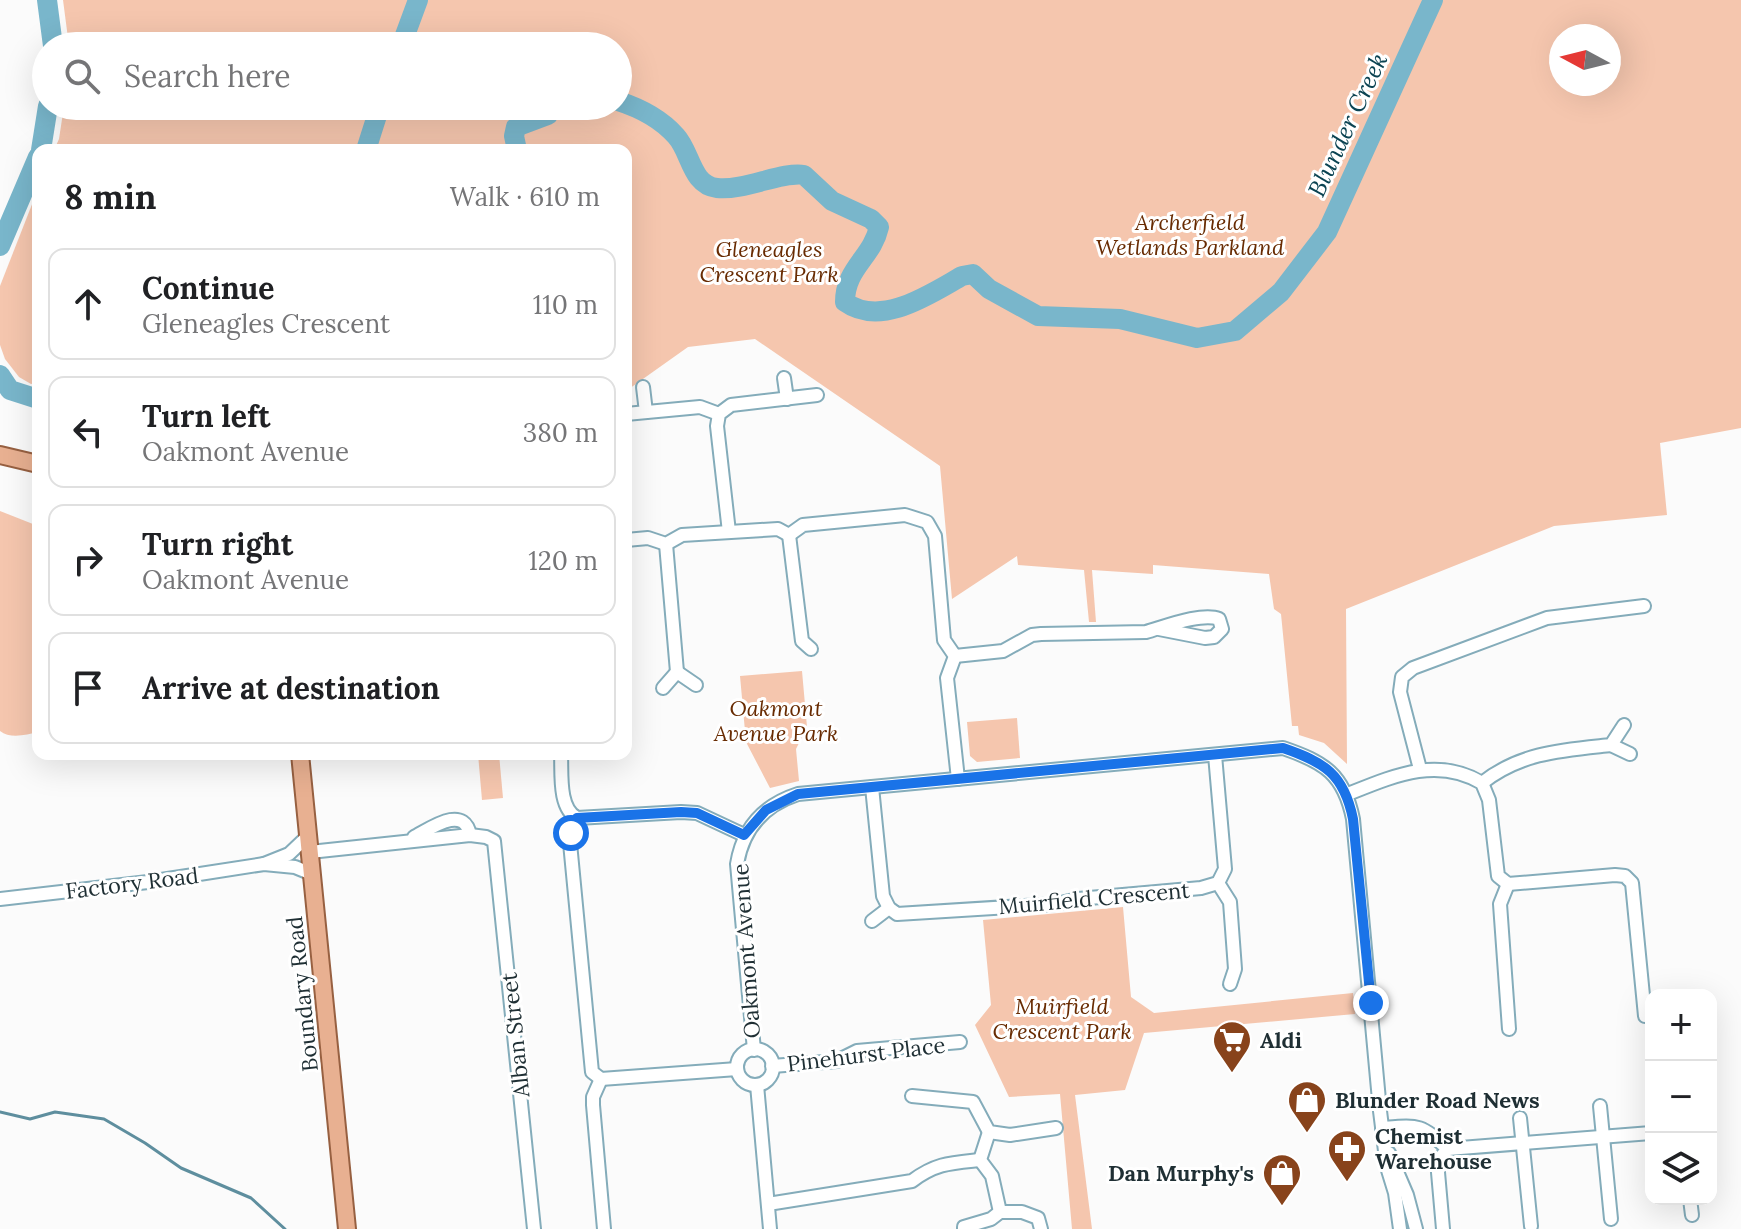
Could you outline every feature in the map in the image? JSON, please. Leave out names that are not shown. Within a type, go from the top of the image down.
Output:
[{"type":"main road","points":[[0,455],[32,463]]},
{"type":"main road","name":"Boundary Road","points":[[301,760],[347,1229]]},
{"type":"street","points":[[784,378],[787,399]]},
{"type":"street","points":[[643,387],[646,412]]},
{"type":"street","points":[[729,532],[717,426],[719,414],[731,405],[817,395]]},
{"type":"street","points":[[632,413],[700,407],[719,414]]},
{"type":"street","points":[[789,535],[803,525],[905,515],[927,522],[935,536],[944,640],[955,656]]},
{"type":"street","points":[[632,539],[648,538],[666,544],[682,535],[778,529],[789,535]]},
{"type":"street","points":[[789,535],[802,641],[811,649]]},
{"type":"street","points":[[663,688],[677,672],[666,544]]},
{"type":"street","points":[[1420,769],[1400,692],[1402,677],[1413,668],[1547,618],[1644,606]]},
{"type":"street","points":[[955,656],[1003,651],[1032,635],[1138,633],[1159,629]]},
{"type":"street","points":[[955,656],[947,678],[958,779]]},
{"type":"street","points":[[677,672],[696,685]]},
{"type":"street","points":[[1611,745],[1624,725]]},
{"type":"street","points":[[1482,783],[1498,770],[1531,755],[1611,745],[1630,754]]},
{"type":"street","name":"Oakmont Avenue","points":[[754,1050],[737,877],[739,852],[744,835],[766,810],[787,798],[872,787],[1283,748],[1316,759],[1348,794]]},
{"type":"street","name":"Muirfield Crescent","points":[[889,908],[897,914],[911,914],[1056,904],[1090,897],[1201,888],[1218,883],[1225,869],[1215,755]]},
{"type":"street","points":[[561,760],[565,804],[569,814],[577,818],[697,813],[744,835]]},
{"type":"street","points":[[1400,1229],[1383,1142],[1353,819],[1348,794],[1403,772],[1420,769],[1458,771],[1482,783],[1489,800],[1498,876],[1508,884],[1625,876],[1632,883],[1645,1016]]},
{"type":"street","points":[[872,787],[883,896],[889,908],[872,921]]},
{"type":"street","points":[[577,818],[570,843],[592,1072],[601,1079],[737,1069]]},
{"type":"street","name":"Factory Road","points":[[0,899],[148,882],[264,864],[309,844],[470,835],[494,841]]},
{"type":"street","name":"Alban Street","points":[[494,841],[534,1229]]},
{"type":"street","name":"Factory Road","points":[[264,864],[295,867],[312,874]]},
{"type":"street","points":[[1218,883],[1230,902],[1235,969],[1230,984]]},
{"type":"street","points":[[1508,884],[1500,904],[1509,1029]]},
{"type":"street","name":"Pinehurst Place","points":[[772,1066],[837,1061],[857,1051],[960,1042]]},
{"type":"street","points":[[754,1050],[764,1052],[772,1066],[770,1076],[757,1085],[742,1080],[737,1069],[739,1058],[754,1050]]},
{"type":"street","points":[[601,1079],[593,1105],[604,1229]]},
{"type":"street","points":[[757,1085],[770,1229]]},
{"type":"street","points":[[912,1096],[973,1102],[989,1132],[980,1160]]},
{"type":"street","points":[[1600,1106],[1611,1219]]},
{"type":"street","points":[[1520,1118],[1531,1226]]},
{"type":"street","points":[[1382,1128],[1415,1125],[1425,1129],[1448,1149]]},
{"type":"street","points":[[989,1132],[1010,1135],[1056,1128]]},
{"type":"street","points":[[1443,1229],[1437,1161],[1448,1149],[1645,1134]]},
{"type":"street","points":[[1383,1142],[1407,1195],[1416,1229]]},
{"type":"street","points":[[768,1204],[912,1181],[929,1168],[945,1163],[980,1160]]},
{"type":"street","points":[[980,1160],[992,1176],[1000,1212]]},
{"type":"street","points":[[1691,1205],[1692,1215]]},
{"type":"street","points":[[964,1229],[991,1219],[1000,1212],[1031,1214],[1038,1218],[1041,1229]]},
{"type":"green space","name":"Archerfield Wetlands Parkland","points":[[63,0],[1741,0],[1741,428],[1660,443],[1667,515],[1554,526],[1346,609],[1347,764],[1324,743],[1299,735],[1298,726],[1292,726],[1281,614],[1274,609],[1269,574],[1153,565],[1153,574],[1092,570],[1096,622],[1089,622],[1084,570],[1018,565],[1017,556],[952,599],[940,466],[755,339],[688,347],[632,387],[632,144],[57,144],[62,120],[632,120],[632,32],[67,32]]},
{"type":"green space","points":[[32,204],[32,384],[19,377],[5,359],[0,345],[0,286]]},
{"type":"green space","points":[[0,511],[32,524],[32,733],[18,736],[0,731]]},
{"type":"green space","name":"Oakmont Avenue Park","points":[[802,671],[807,727],[796,749],[799,781],[770,788],[746,742],[740,676]]},
{"type":"green space","points":[[1017,718],[1020,758],[977,762],[970,756],[967,722]]},
{"type":"green space","points":[[479,760],[500,760],[503,798],[482,800]]},
{"type":"green space","name":"Muirfield Crescent Park","points":[[1123,907],[1131,997],[1154,1013],[1353,993],[1355,1014],[1144,1033],[1125,1090],[1075,1095],[1092,1229],[1072,1229],[1060,1094],[1009,1097],[975,1025],[991,1005],[983,920]]},
{"type":"waterway","points":[[47,0],[51,32]]},
{"type":"waterway","points":[[406,32],[418,0]]},
{"type":"waterway","name":"Blunder Creek","points":[[632,106],[670,130],[708,186],[728,188],[804,175],[832,201],[871,219],[879,227],[876,238],[846,290],[845,302],[859,309],[874,311],[905,306],[962,276],[973,274],[989,289],[1038,316],[1120,319],[1197,338],[1235,331],[1281,292],[1327,232],[1433,0]]},
{"type":"waterway","points":[[42,144],[46,120]]},
{"type":"waterway","points":[[368,144],[376,120]]},
{"type":"waterway","name":"Blunder Creek","points":[[516,144],[516,127],[535,120]]},
{"type":"waterway","points":[[0,246],[32,171]]},
{"type":"waterway","points":[[0,375],[10,390],[32,397]]},
{"type":"waterway","points":[[0,1112],[30,1119],[55,1112],[104,1119],[181,1168],[251,1198],[285,1229]]},
{"type":"place","name":"Aldi","points":[[1232,1074]]},
{"type":"place","name":"Blunder Road News","points":[[1307,1134]]},
{"type":"place","name":"Chemist Warehouse","points":[[1347,1183]]},
{"type":"place","name":"Dan Murphy's","points":[[1282,1207]]},
{"type":"route","points":[[571,833],[577,818],[681,812],[697,813],[744,835],[766,810],[798,794],[1283,748],[1316,759],[1348,794],[1371,1003]]},
{"type":"park label","name":"Gleneagles Crescent Park","points":[[769,262]]}]
